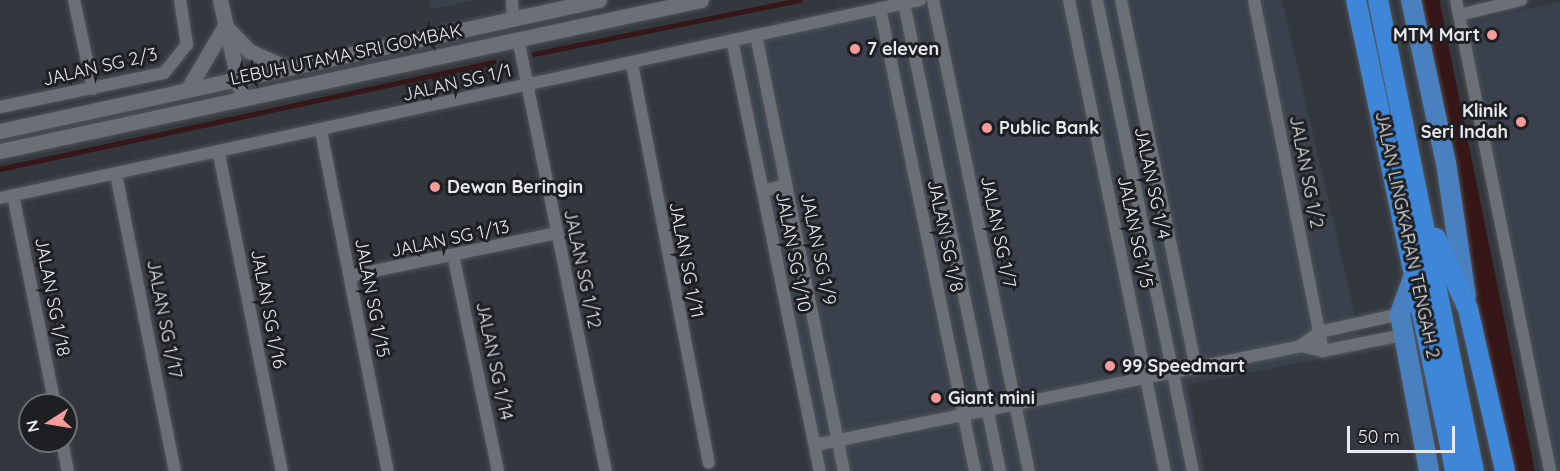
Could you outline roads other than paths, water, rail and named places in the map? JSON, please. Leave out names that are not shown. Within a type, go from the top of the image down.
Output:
[{"type":"highway","name":"JALAN LINGKARAN TENGAH 2","points":[[1356,0],[1415,272],[1474,471]]},
{"type":"highway","name":"JALAN LINGKARAN TENGAH 2","points":[[1378,0],[1425,214],[1455,471]]},
{"type":"highway","points":[[1425,214],[1468,309],[1505,471]]},
{"type":"main road","points":[[1411,0],[1446,163],[1468,309]]},
{"type":"main road","points":[[1415,272],[1400,314],[1402,335],[1429,471]]},
{"type":"street","points":[[74,0],[93,88]]},
{"type":"street","name":"JALAN SG 2/3","points":[[0,107],[164,73],[182,56],[187,36],[180,0]]},
{"type":"street","points":[[220,0],[242,98]]},
{"type":"street","points":[[512,0],[513,17]]},
{"type":"street","name":"LEBUH UTAMA SRI GOMBAK","points":[[0,131],[237,75],[599,0]]},
{"type":"street","name":"LEBUH UTAMA SRI GOMBAK","points":[[0,151],[701,0]]},
{"type":"street","name":"JALAN SG 1/1","points":[[0,198],[219,154],[920,0]]},
{"type":"street","name":"JALAN SG 1/7","points":[[933,0],[1029,471]]},
{"type":"street","name":"JALAN SG 1/5","points":[[1069,0],[1165,471]]},
{"type":"street","name":"JALAN SG 1/4","points":[[1097,0],[1193,471]]},
{"type":"street","name":"JALAN SG 1/4","points":[[1121,0],[1196,368]]},
{"type":"street","name":"JALAN SG 1/2","points":[[1254,0],[1323,351]]},
{"type":"street","points":[[1456,0],[1550,471]]},
{"type":"street","points":[[1459,15],[1521,0]]},
{"type":"street","points":[[904,3],[1000,471]]},
{"type":"street","name":"JALAN SG 1/8","points":[[880,8],[975,471]]},
{"type":"street","points":[[225,26],[249,51],[282,66]]},
{"type":"street","points":[[189,87],[225,26]]},
{"type":"street","name":"JALAN SG 1/9","points":[[756,35],[844,471]]},
{"type":"street","name":"JALAN SG 1/12","points":[[518,39],[606,471]]},
{"type":"street","name":"JALAN SG 1/10","points":[[732,40],[820,471]]},
{"type":"street","name":"JALAN SG 1/11","points":[[632,64],[709,463]]},
{"type":"street","name":"JALAN SG 1/15","points":[[321,131],[388,471]]},
{"type":"street","name":"JALAN SG 1/16","points":[[219,154],[282,471]]},
{"type":"street","name":"JALAN SG 1/17","points":[[116,174],[175,471]]},
{"type":"street","points":[[763,191],[786,185]]},
{"type":"street","name":"JALAN SG 1/18","points":[[13,195],[53,393]]},
{"type":"street","name":"JALAN SG 1/13","points":[[350,276],[454,259],[556,233]]},
{"type":"street","name":"JALAN SG 1/14","points":[[454,259],[498,471]]},
{"type":"street","points":[[815,445],[1300,346],[1320,332],[1400,314]]},
{"type":"street","points":[[1300,346],[1323,351],[1402,335]]},
{"type":"street","points":[[64,453],[68,471]]},
{"type":"waterway","points":[[534,54],[800,0]]},
{"type":"waterway","points":[[1426,0],[1522,471]]},
{"type":"waterway","points":[[0,169],[494,62]]},
{"type":"place","name":"MTM Mart","points":[[1492,35]]},
{"type":"place","name":"7 eleven","points":[[855,49]]},
{"type":"place","name":"Klinik Seri Indah","points":[[1521,122]]},
{"type":"place","name":"Public Bank","points":[[987,128]]},
{"type":"place","name":"Dewan Beringin","points":[[435,187]]},
{"type":"place","name":"99 Speedmart","points":[[1110,366]]},
{"type":"place","name":"Giant mini","points":[[936,398]]}]
